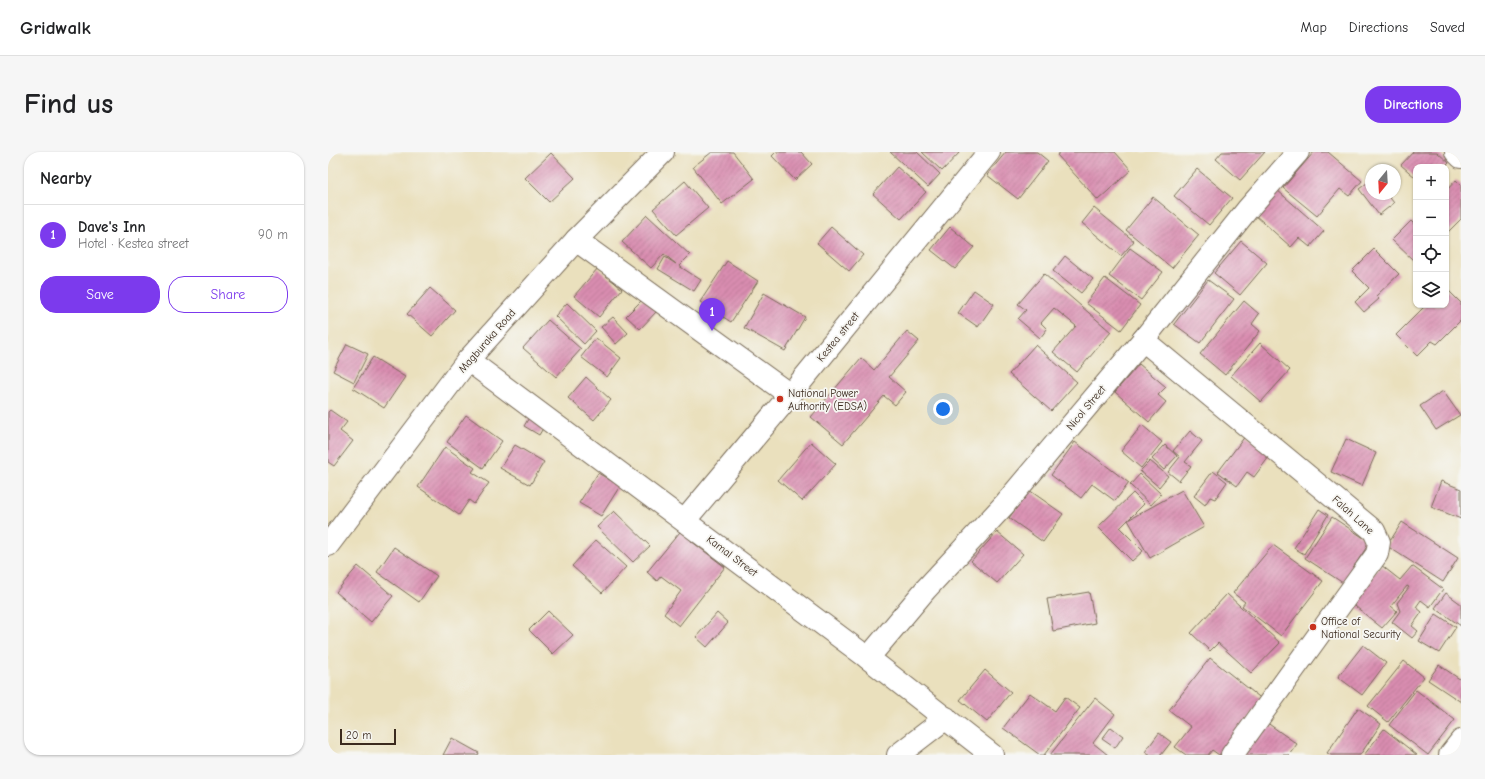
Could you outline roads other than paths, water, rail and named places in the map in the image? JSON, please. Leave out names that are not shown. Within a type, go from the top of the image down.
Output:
[{"type":"street","name":"Magburaka Road","points":[[328,545],[468,360],[576,240],[663,152]]},
{"type":"street","name":"Kestea street","points":[[685,520],[790,395],[989,152]]},
{"type":"street","name":"Nicol Street","points":[[868,658],[926,589],[1004,505],[1143,340],[1247,210],[1298,152]]},
{"type":"street","points":[[1456,152],[1461,157]]},
{"type":"street","points":[[576,240],[790,395]]},
{"type":"street","name":"Falah Lane","points":[[1143,340],[1374,532],[1379,542],[1377,554],[1232,755]]},
{"type":"street","name":"Kamal Street","points":[[468,360],[685,520],[868,658],[992,755]]},
{"type":"street","points":[[898,755],[946,718]]},
{"type":"street","points":[[1450,755],[1461,741]]},
{"type":"place","name":"Dave's Inn","points":[[712,331]]},
{"type":"place","name":"National Power Authority (EDSA)","points":[[780,399]]},
{"type":"place","name":"Office of National Security","points":[[1313,627]]}]
